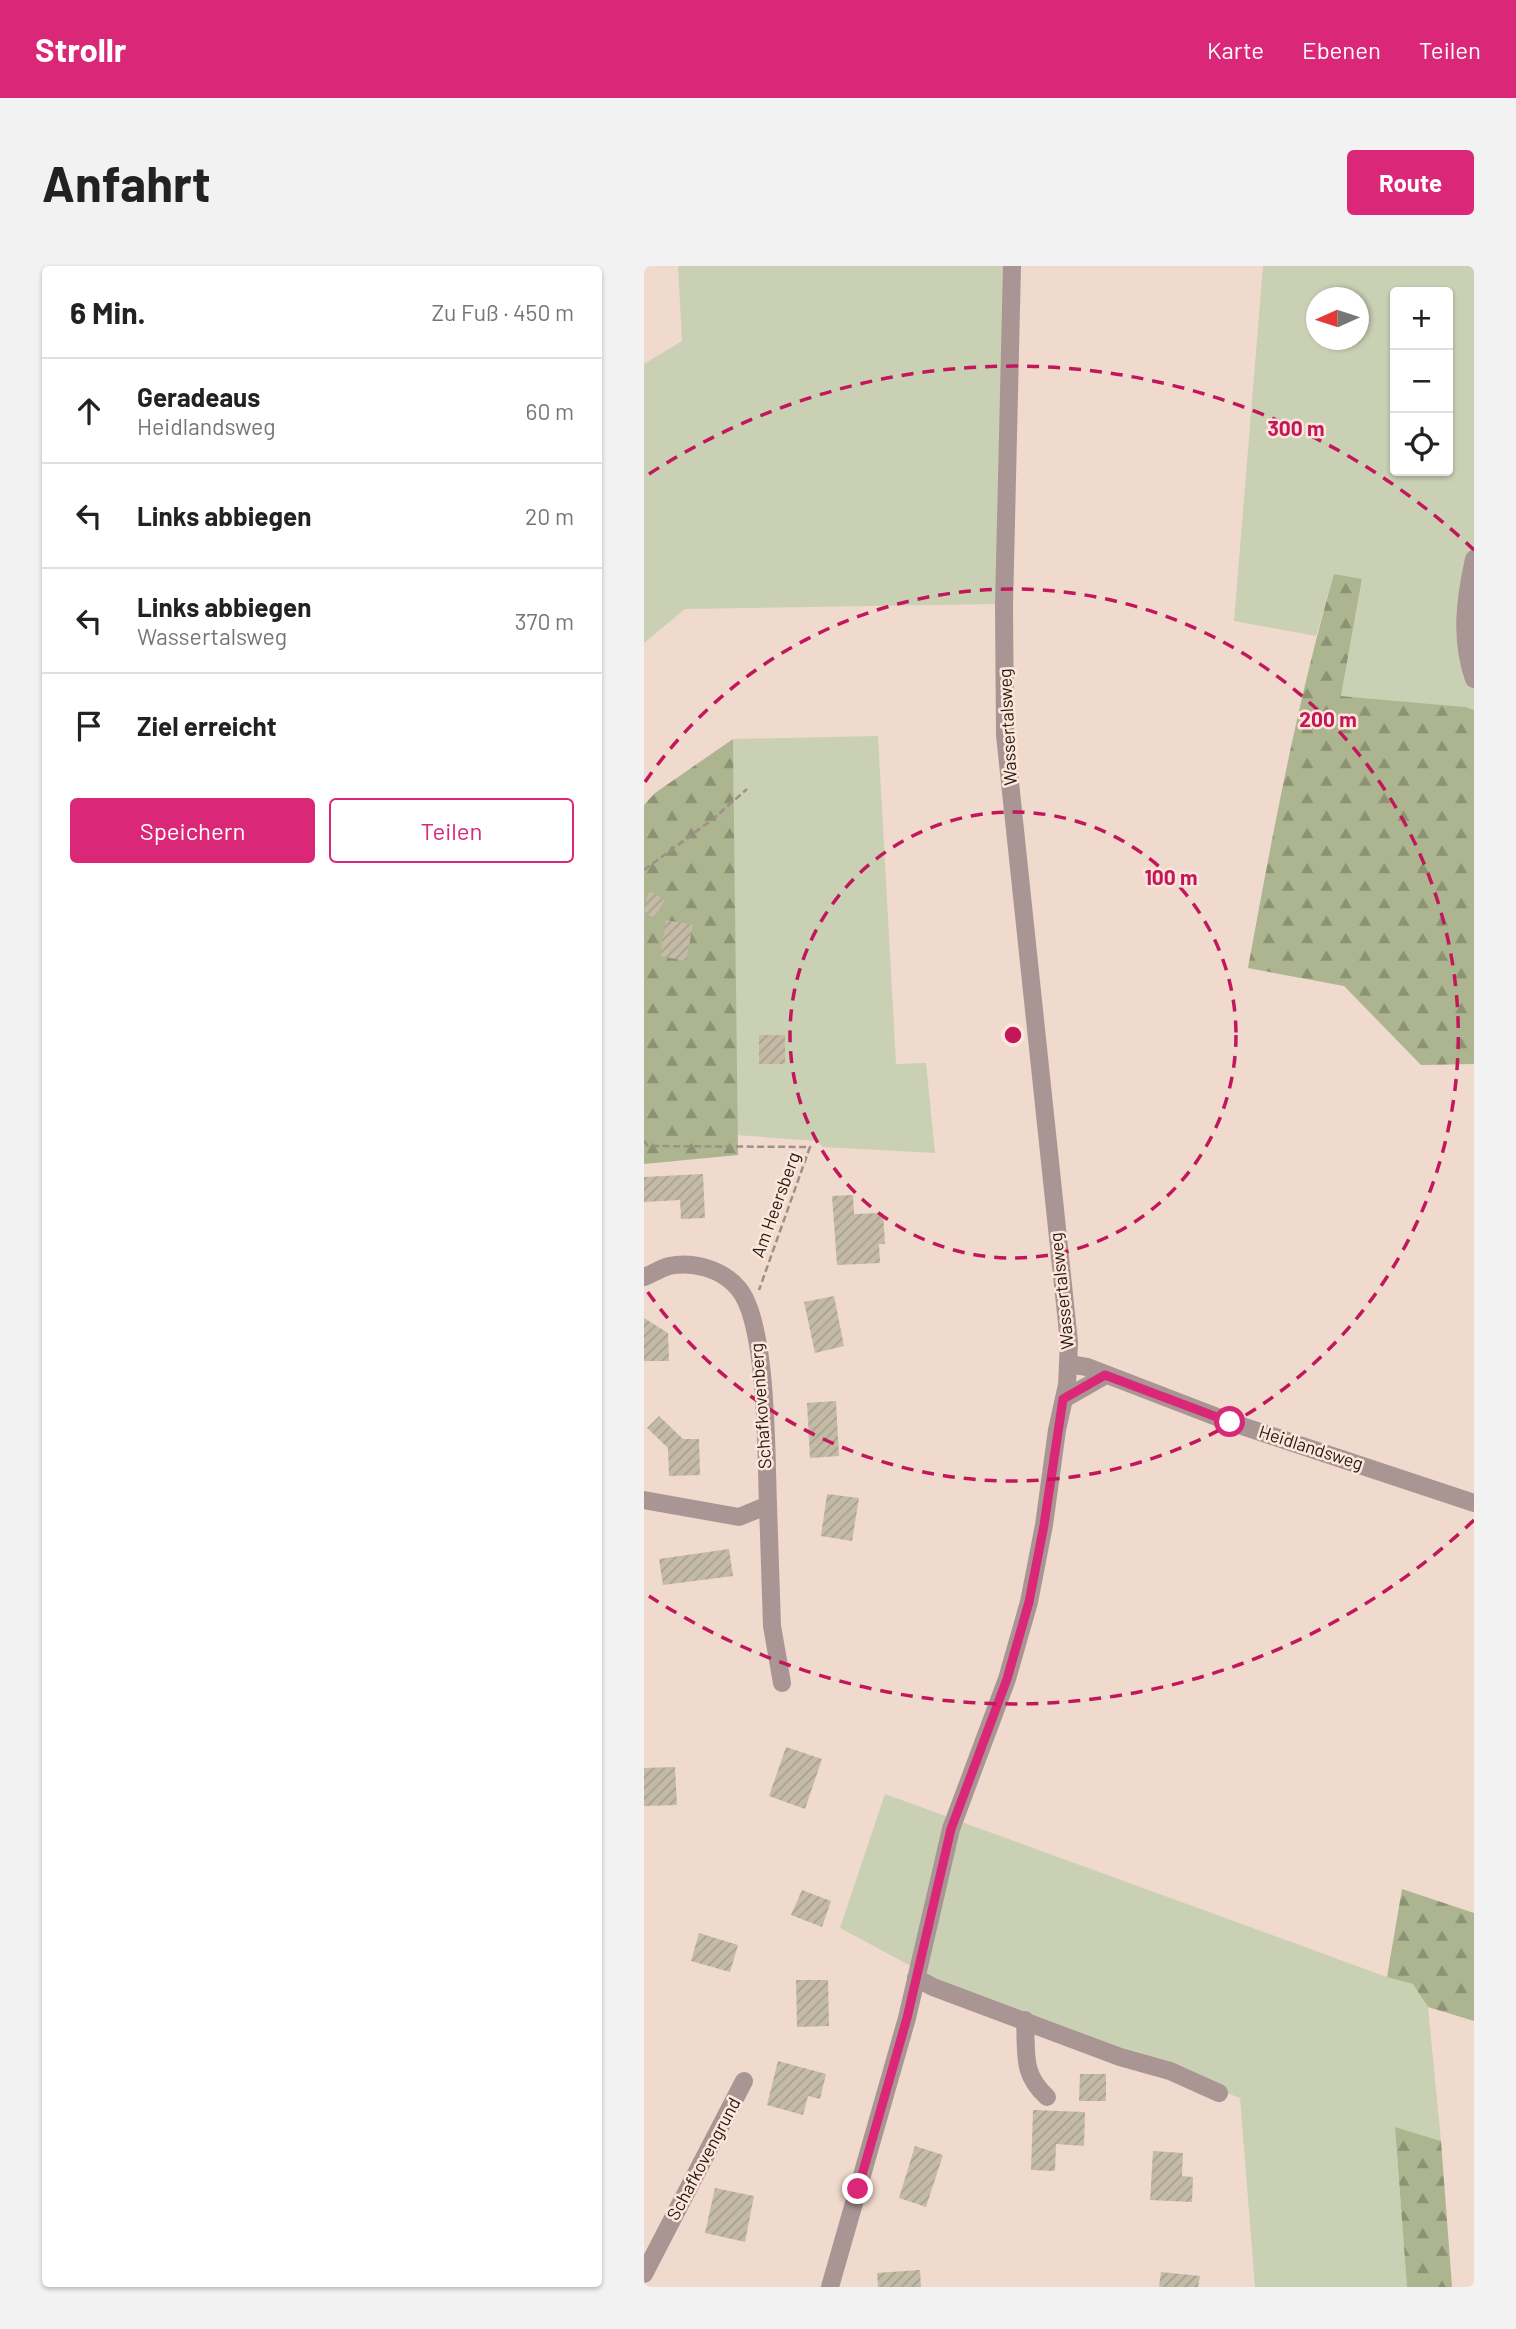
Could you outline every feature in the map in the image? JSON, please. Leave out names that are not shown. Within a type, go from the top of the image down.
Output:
[{"type":"street","name":"Wassertalsweg","points":[[830,2287],[893,2070],[951,1829],[1007,1679],[1029,1602],[1069,1364],[1069,1342],[1005,735],[1004,606],[1012,266]]},
{"type":"street","points":[[1474,559],[1465,610],[1465,634],[1467,658],[1474,679]]},
{"type":"street","name":"Schafkovenberg","points":[[644,1277],[668,1266],[695,1265],[717,1272],[739,1289],[754,1320],[762,1381],[772,1626],[782,1683]]},
{"type":"street","name":"Heidlandsweg","points":[[1069,1364],[1087,1367],[1230,1422],[1474,1503]]},
{"type":"street","points":[[1063,1399],[1105,1375]]},
{"type":"street","points":[[644,1500],[739,1517],[768,1505]]},
{"type":"street","points":[[916,1978],[933,1987],[1120,2056],[1170,2071],[1219,2093]]},
{"type":"street","points":[[1025,2020],[1028,2074],[1033,2085],[1047,2097]]},
{"type":"street","name":"Schafkovengrund","points":[[644,2274],[744,2081]]},
{"type":"path","points":[[644,870],[713,819],[747,789]]},
{"type":"path","name":"Am Heersberg","points":[[644,1141],[648,1146],[810,1147],[750,1312]]},
{"type":"green space","points":[[678,266],[1006,266],[998,604],[685,609],[644,643],[644,364],[682,341]]},
{"type":"green space","points":[[1263,266],[1474,266],[1474,710],[1341,696],[1362,580],[1334,574],[1316,636],[1234,621]]},
{"type":"green space","points":[[1334,574],[1362,579],[1341,696],[1474,710],[1474,1064],[1421,1065],[1344,986],[1248,968],[1297,721]]},
{"type":"green space","points":[[878,736],[896,1064],[926,1063],[935,1153],[823,1147],[817,1141],[737,1135],[733,739]]},
{"type":"green space","points":[[733,739],[738,1155],[644,1164],[644,805],[655,793]]},
{"type":"green space","points":[[885,1794],[1387,1977],[1413,1983],[1428,2007],[1441,2141],[1395,2127],[1407,2287],[1255,2287],[1240,2098],[939,1981],[840,1928]]},
{"type":"green space","points":[[1402,1889],[1474,1913],[1474,2021],[1428,2007],[1413,1984],[1387,1977]]},
{"type":"green space","points":[[1395,2127],[1441,2141],[1452,2287],[1407,2287]]},
{"type":"building","points":[[649,891],[665,900],[654,918],[644,912]]},
{"type":"building","points":[[666,920],[693,925],[686,961],[660,956]]},
{"type":"building","points":[[759,1035],[785,1035],[785,1064],[759,1064]]},
{"type":"building","points":[[703,1174],[705,1218],[681,1219],[680,1200],[644,1202],[644,1177]]},
{"type":"building","points":[[853,1195],[854,1214],[883,1213],[885,1244],[879,1244],[880,1263],[837,1265],[832,1196]]},
{"type":"building","points":[[834,1296],[844,1346],[815,1353],[804,1302]]},
{"type":"building","points":[[644,1318],[668,1333],[669,1361],[644,1361]]},
{"type":"building","points":[[836,1401],[839,1456],[810,1458],[807,1403]]},
{"type":"building","points":[[659,1416],[683,1439],[699,1439],[700,1475],[669,1476],[668,1448],[647,1428]]},
{"type":"building","points":[[827,1494],[859,1498],[852,1541],[821,1536]]},
{"type":"building","points":[[729,1549],[733,1576],[663,1585],[659,1559]]},
{"type":"building","points":[[786,1747],[822,1759],[805,1809],[769,1796]]},
{"type":"building","points":[[675,1767],[677,1805],[644,1806],[644,1768]]},
{"type":"building","points":[[802,1890],[831,1901],[822,1927],[791,1915]]},
{"type":"building","points":[[699,1933],[738,1945],[730,1972],[691,1961]]},
{"type":"building","points":[[796,1980],[828,1980],[829,2026],[797,2027]]},
{"type":"building","points":[[778,2061],[826,2074],[820,2099],[808,2096],[803,2115],[767,2105]]},
{"type":"building","points":[[1080,2074],[1106,2074],[1106,2101],[1079,2101]]},
{"type":"building","points":[[1033,2110],[1085,2112],[1084,2146],[1056,2144],[1055,2171],[1031,2170]]},
{"type":"building","points":[[915,2146],[943,2155],[926,2207],[899,2198]]},
{"type":"building","points":[[1153,2151],[1183,2153],[1182,2176],[1193,2177],[1192,2202],[1150,2200]]},
{"type":"building","points":[[715,2188],[754,2196],[745,2242],[705,2233]]},
{"type":"building","points":[[920,2270],[921,2287],[878,2287],[877,2273]]},
{"type":"building","points":[[1161,2272],[1200,2276],[1198,2287],[1159,2287]]},
{"type":"route","points":[[858,2189],[907,2018],[951,1829],[1007,1679],[1029,1602],[1063,1399],[1105,1375],[1230,1422]]}]
